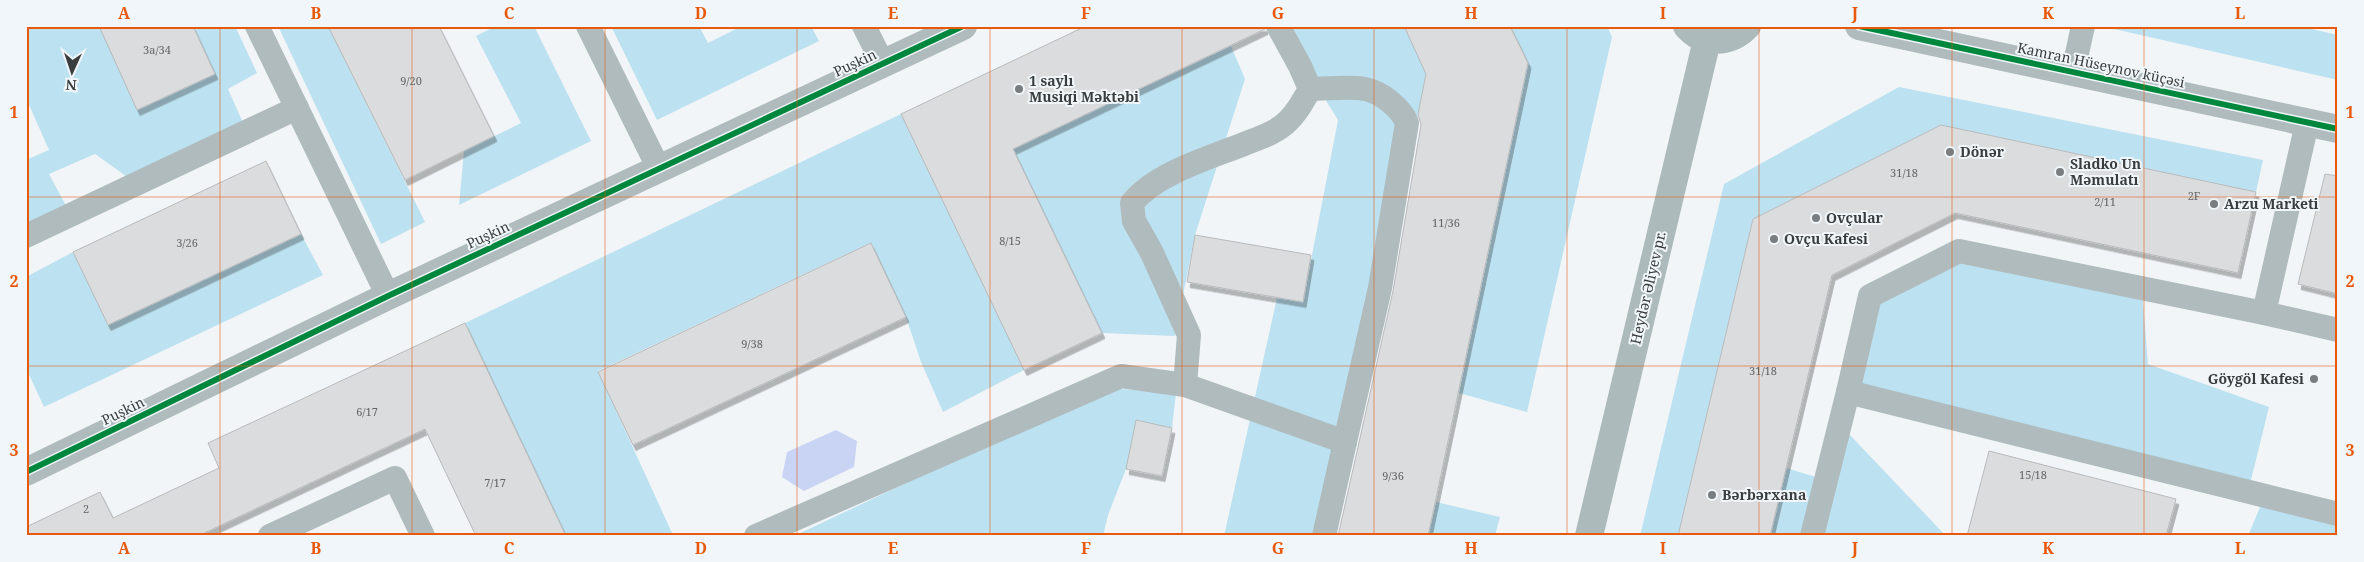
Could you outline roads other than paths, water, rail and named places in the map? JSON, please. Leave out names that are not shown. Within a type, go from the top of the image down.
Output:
[{"type":"main road","points":[[1697,33],[1723,40],[1736,36],[1747,26]]},
{"type":"main road","name":"Heydər Əliyev pr.","points":[[1589,536],[1697,33]]},
{"type":"street","name":"Puşkin","points":[[26,472],[388,296],[963,26]]},
{"type":"street","name":"Kamran Hüseynov küçəsi","points":[[1859,26],[2338,130]]},
{"type":"lane","points":[[257,26],[388,296]]},
{"type":"lane","points":[[588,26],[658,169]]},
{"type":"lane","points":[[864,26],[883,64]]},
{"type":"lane","points":[[1278,26],[1300,66],[1310,89]]},
{"type":"lane","points":[[2073,72],[2083,26]]},
{"type":"lane","points":[[1185,385],[1189,335],[1152,253],[1134,221],[1132,203],[1142,190],[1191,165],[1270,134],[1287,122],[1299,109],[1310,89]]},
{"type":"lane","points":[[1310,89],[1367,89],[1396,106],[1403,113],[1407,123],[1380,288],[1324,536]]},
{"type":"lane","points":[[26,236],[296,108]]},
{"type":"lane","points":[[2264,313],[2308,123]]},
{"type":"lane","points":[[1812,536],[1870,296],[1959,251],[2264,313],[2338,330]]},
{"type":"lane","points":[[756,536],[1121,376],[1185,385],[1345,442]]},
{"type":"lane","points":[[1848,392],[2338,514]]},
{"type":"lane","points":[[270,536],[395,478],[423,536]]},
{"type":"place","name":"1 saylı Musiqi Məktəbi","points":[[1019,89]]},
{"type":"place","name":"Dönər","points":[[1950,152]]},
{"type":"place","name":"Sladko Un Məmulatı","points":[[2060,172]]},
{"type":"place","name":"Arzu Marketi","points":[[2214,204]]},
{"type":"place","name":"Ovçular","points":[[1816,218]]},
{"type":"place","name":"Ovçu Kafesi","points":[[1774,239]]},
{"type":"place","name":"Göygöl Kafesi","points":[[2314,379]]},
{"type":"place","name":"Bərbərxana","points":[[1712,495]]}]
